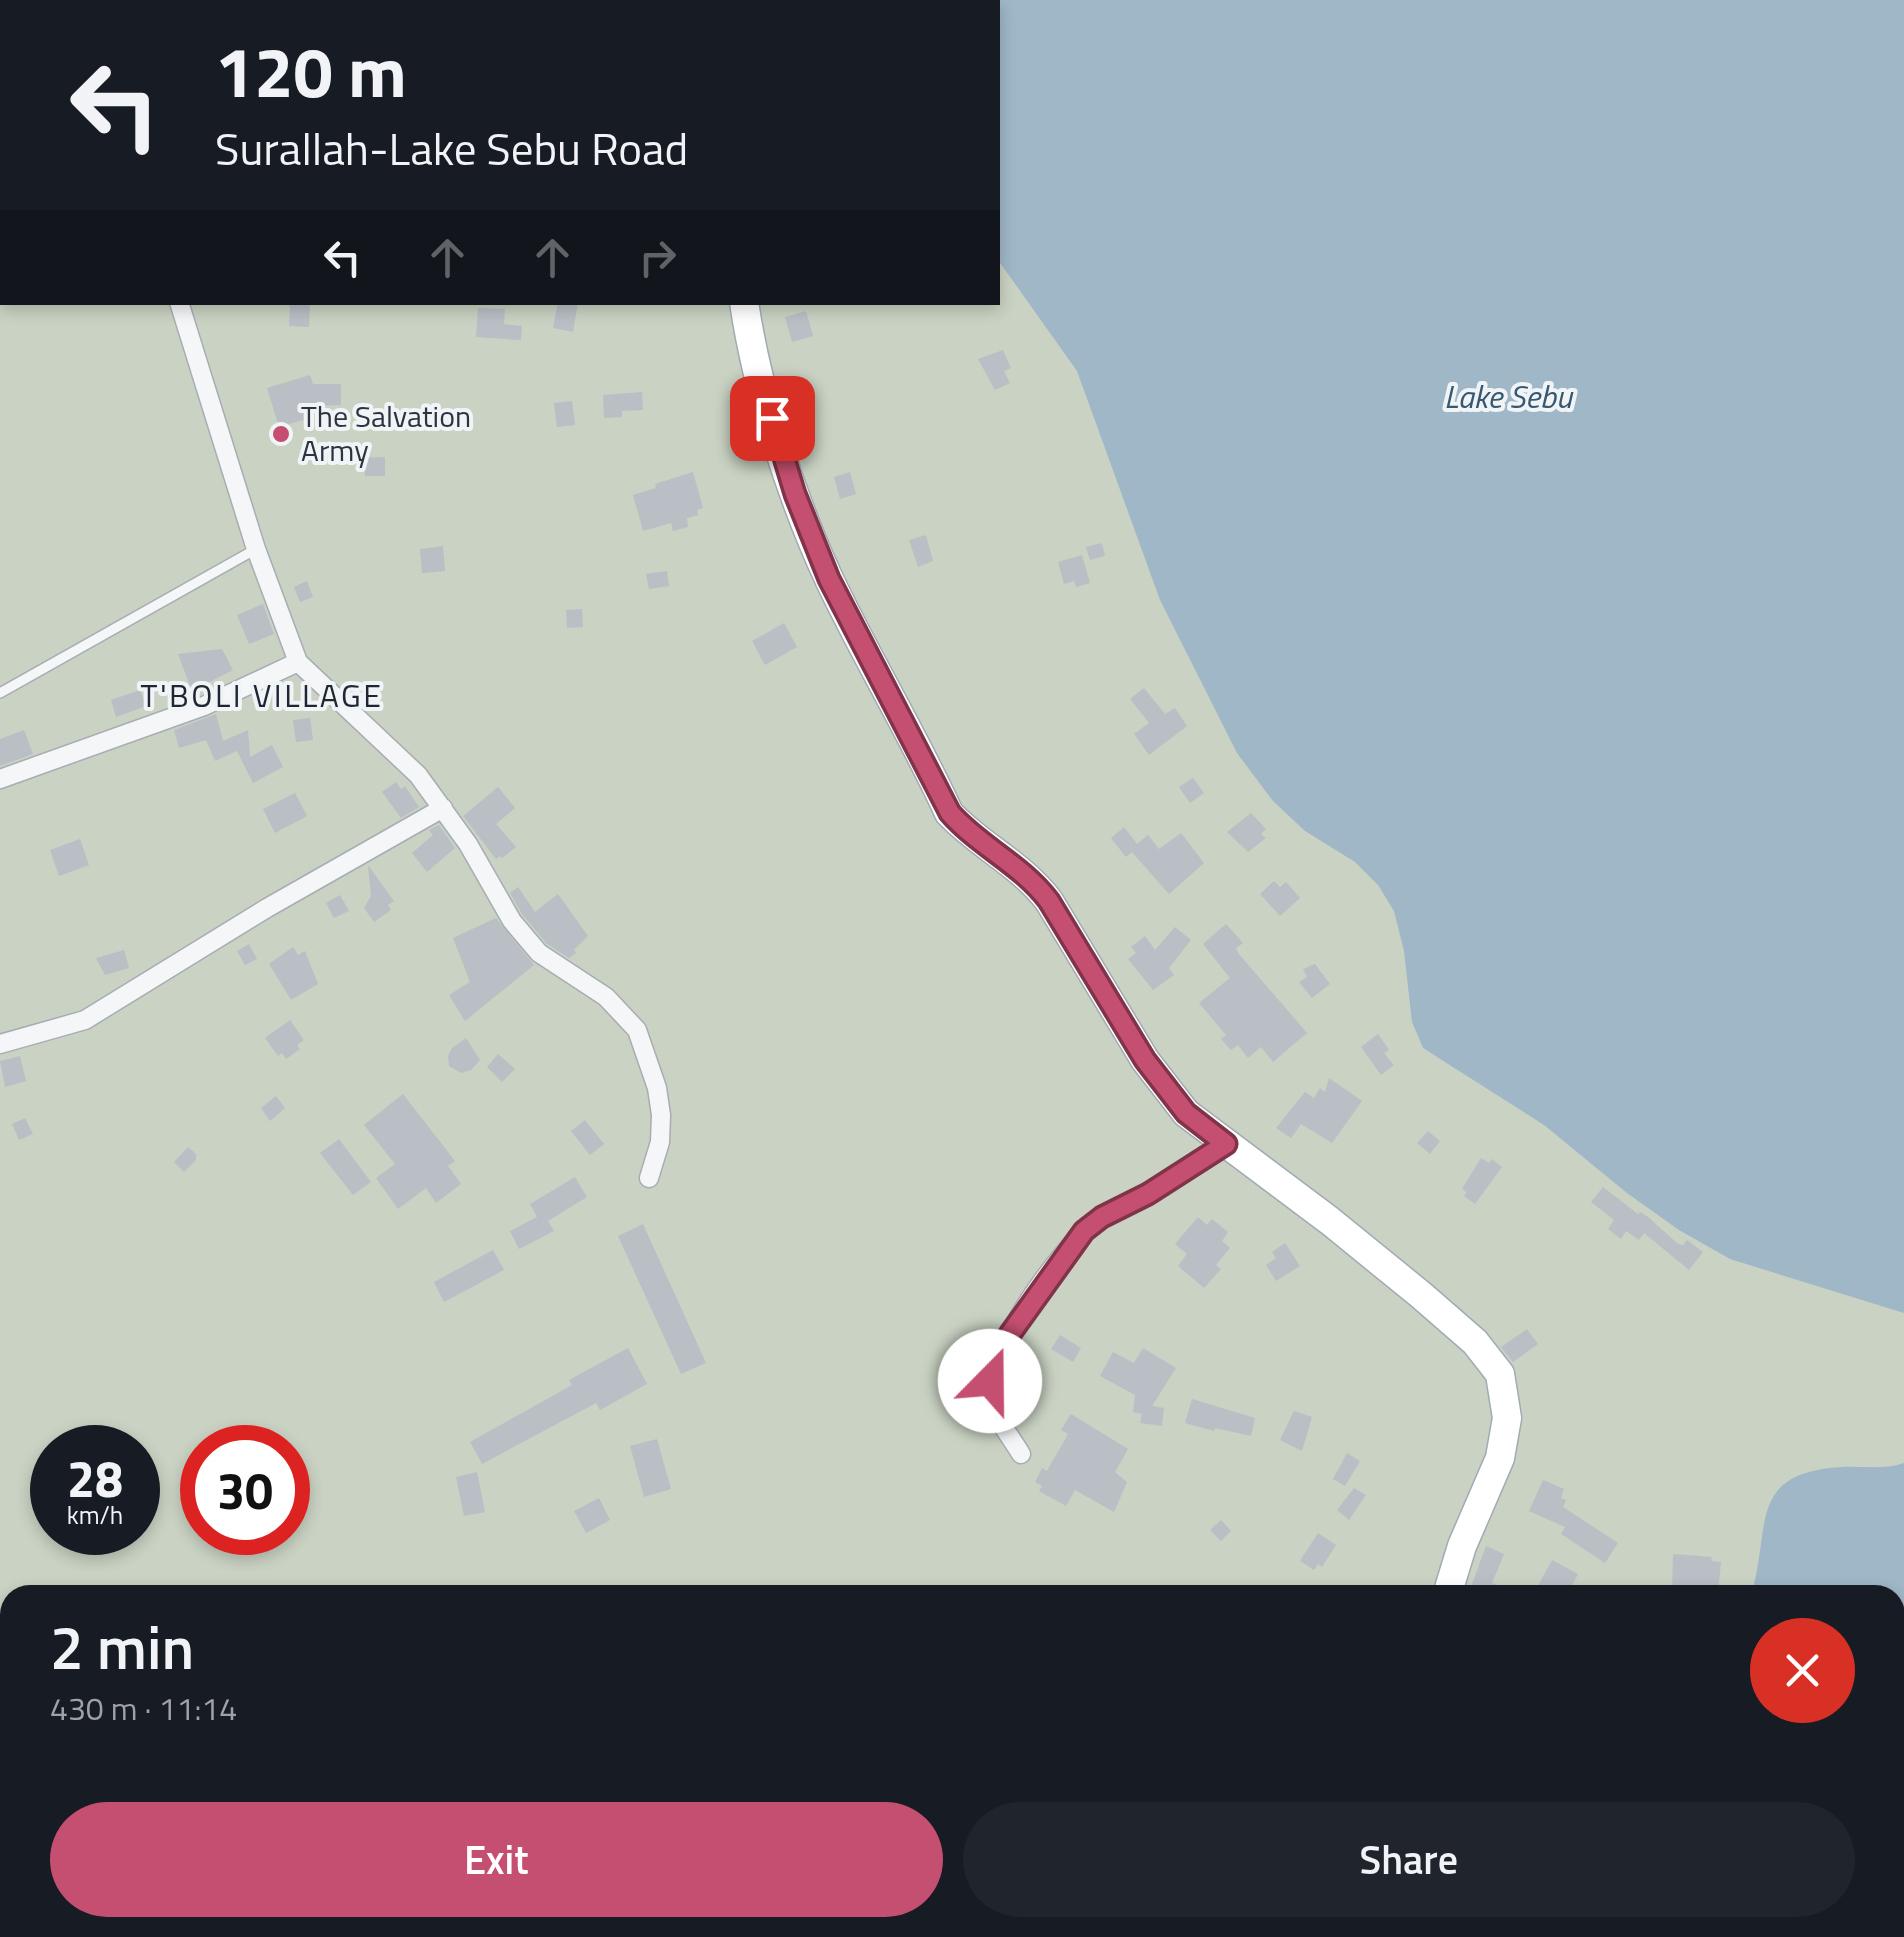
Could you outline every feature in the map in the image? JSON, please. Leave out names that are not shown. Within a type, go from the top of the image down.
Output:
[{"type":"main road","points":[[744,305],[750,344],[795,494],[829,579],[950,813],[968,833],[1032,878],[1145,1060],[1186,1113],[1421,1295],[1475,1342],[1500,1374],[1507,1418],[1500,1458],[1449,1585]]},
{"type":"street","points":[[180,305],[256,549],[298,662],[418,775],[443,808],[512,921],[539,952],[606,996],[637,1030],[658,1088],[661,1115],[660,1142],[650,1178]]},
{"type":"street","points":[[0,779],[204,706],[298,662]]},
{"type":"street","points":[[0,1044],[86,1020],[266,908],[443,808]]},
{"type":"street","points":[[1021,1454],[992,1403],[990,1381],[1010,1334],[1040,1288],[1076,1241],[1102,1217],[1148,1194],[1226,1144]]},
{"type":"lane","points":[[0,694],[256,549]]},
{"type":"green space","points":[[1000,0],[1904,0],[1904,1585],[0,1585],[0,305],[1000,305]]},
{"type":"water","name":"Lake Sebu","points":[[1000,0],[1904,0],[1904,1313],[1730,1259],[1679,1230],[1627,1193],[1544,1125],[1423,1048],[1412,1022],[1404,951],[1394,911],[1378,885],[1355,862],[1305,831],[1273,801],[1237,753],[1160,600],[1077,371],[1000,263]]},
{"type":"water","points":[[1904,1463],[1904,1585],[1753,1585],[1768,1507],[1790,1480],[1811,1471]]},
{"type":"building","points":[[290,305],[310,305],[309,327],[289,326]]},
{"type":"building","points":[[557,305],[578,305],[573,332],[553,328]]},
{"type":"building","points":[[478,308],[505,309],[504,324],[522,326],[521,340],[476,337]]},
{"type":"building","points":[[806,311],[813,336],[792,342],[785,317]]},
{"type":"building","points":[[1003,350],[1011,368],[1004,371],[1010,383],[995,390],[978,359]]},
{"type":"building","points":[[310,375],[313,384],[341,384],[341,405],[307,406],[310,418],[279,427],[267,388]]},
{"type":"building","points":[[642,392],[643,410],[622,411],[622,417],[604,418],[603,395]]},
{"type":"building","points":[[572,401],[575,425],[557,427],[554,403]]},
{"type":"building","points":[[385,457],[385,476],[365,476],[364,458]]},
{"type":"building","points":[[693,472],[703,508],[697,510],[698,515],[687,518],[688,527],[673,531],[671,523],[643,531],[633,495]]},
{"type":"building","points":[[850,472],[856,494],[840,499],[834,477]]},
{"type":"building","points":[[926,535],[933,561],[918,567],[909,540]]},
{"type":"building","points":[[1102,543],[1105,556],[1090,560],[1086,547]]},
{"type":"building","points":[[443,546],[445,571],[422,573],[420,549]]},
{"type":"building","points":[[1082,555],[1090,583],[1076,587],[1074,581],[1064,584],[1058,562]]},
{"type":"building","points":[[667,571],[669,586],[649,589],[646,574]]},
{"type":"building","points":[[307,581],[313,597],[300,602],[294,587]]},
{"type":"building","points":[[263,604],[274,634],[249,644],[237,615]]},
{"type":"building","points":[[582,609],[583,627],[567,628],[566,610]]},
{"type":"building","points":[[784,623],[797,647],[765,665],[752,641]]},
{"type":"building","points":[[222,649],[233,670],[192,691],[178,654]]},
{"type":"building","points":[[1144,688],[1165,714],[1175,708],[1187,726],[1149,755],[1134,734],[1149,723],[1130,699]]},
{"type":"building","points":[[140,690],[146,706],[116,717],[111,700]]},
{"type":"building","points":[[216,714],[223,741],[248,730],[250,757],[272,745],[283,767],[253,783],[237,751],[215,761],[206,740],[179,748],[174,730]]},
{"type":"building","points":[[310,718],[313,740],[296,742],[293,720]]},
{"type":"building","points":[[24,730],[33,754],[0,766],[0,739]]},
{"type":"building","points":[[1193,778],[1204,793],[1190,803],[1179,787]]},
{"type":"building","points":[[396,782],[401,789],[405,786],[419,807],[401,818],[382,792]]},
{"type":"building","points":[[498,787],[515,808],[496,824],[516,847],[496,859],[463,816]]},
{"type":"building","points":[[295,793],[307,816],[275,833],[263,809]]},
{"type":"building","points":[[1251,813],[1266,829],[1261,834],[1266,838],[1248,852],[1227,832]]},
{"type":"building","points":[[439,825],[455,848],[427,872],[412,853],[433,835],[429,830]]},
{"type":"building","points":[[1124,827],[1137,844],[1148,835],[1159,849],[1181,833],[1204,863],[1169,894],[1132,852],[1126,857],[1111,838]]},
{"type":"building","points":[[80,839],[89,865],[59,876],[50,850]]},
{"type":"building","points":[[368,865],[394,901],[388,905],[391,910],[374,922],[364,908],[371,896]]},
{"type":"building","points":[[1274,881],[1280,887],[1286,882],[1300,898],[1280,916],[1260,894]]},
{"type":"building","points":[[518,887],[535,912],[558,894],[588,936],[574,950],[576,953],[569,958],[547,944],[510,893]]},
{"type":"building","points":[[340,895],[349,911],[334,918],[326,903]]},
{"type":"building","points":[[496,918],[534,965],[465,1021],[449,995],[470,982],[453,938]]},
{"type":"building","points":[[1226,924],[1243,943],[1236,948],[1238,953],[1307,1033],[1273,1062],[1261,1047],[1248,1058],[1238,1045],[1231,1050],[1221,1039],[1226,1035],[1199,1003],[1230,978],[1203,944]]},
{"type":"building","points":[[1175,927],[1191,940],[1169,968],[1174,975],[1153,990],[1128,959],[1136,953],[1131,947],[1145,936],[1155,950]]},
{"type":"building","points":[[249,944],[257,959],[245,965],[237,951]]},
{"type":"building","points":[[293,947],[298,955],[305,951],[318,984],[291,1000],[269,964]]},
{"type":"building","points":[[124,950],[129,968],[105,975],[96,958]]},
{"type":"building","points":[[1315,964],[1330,984],[1312,998],[1299,982],[1307,977],[1303,969]]},
{"type":"building","points":[[290,1020],[304,1040],[297,1045],[300,1049],[286,1059],[282,1053],[278,1056],[265,1038]]},
{"type":"building","points":[[1378,1034],[1389,1050],[1384,1053],[1394,1065],[1381,1075],[1361,1047]]},
{"type":"building","points":[[466,1038],[480,1060],[471,1070],[461,1073],[449,1066],[448,1056]]},
{"type":"building","points":[[498,1054],[515,1069],[502,1082],[487,1067]]},
{"type":"building","points":[[20,1056],[26,1081],[5,1087],[0,1061]]},
{"type":"building","points":[[1329,1078],[1362,1101],[1332,1143],[1301,1124],[1291,1138],[1276,1128],[1305,1092],[1314,1098],[1320,1088],[1325,1092]]},
{"type":"building","points":[[403,1094],[455,1161],[448,1166],[461,1184],[436,1203],[426,1188],[398,1209],[376,1178],[395,1164],[364,1125]]},
{"type":"building","points":[[276,1096],[285,1108],[270,1121],[261,1108]]},
{"type":"building","points":[[25,1118],[33,1134],[19,1140],[12,1124]]},
{"type":"building","points":[[585,1120],[604,1144],[590,1155],[571,1131]]},
{"type":"building","points":[[1428,1131],[1440,1141],[1430,1154],[1417,1143]]},
{"type":"building","points":[[339,1139],[371,1182],[353,1195],[320,1153]]},
{"type":"building","points":[[188,1147],[196,1154],[196,1160],[184,1172],[174,1162]]},
{"type":"building","points":[[1481,1158],[1489,1163],[1492,1159],[1502,1167],[1475,1204],[1464,1196],[1467,1192],[1462,1189]]},
{"type":"building","points":[[575,1177],[587,1197],[548,1221],[554,1231],[519,1249],[510,1231],[537,1217],[530,1204]]},
{"type":"building","points":[[1603,1187],[1638,1214],[1648,1217],[1678,1244],[1687,1240],[1703,1252],[1689,1270],[1644,1233],[1639,1240],[1626,1231],[1621,1239],[1608,1229],[1614,1220],[1591,1202]]},
{"type":"building","points":[[1198,1217],[1207,1225],[1212,1219],[1228,1232],[1222,1241],[1230,1248],[1216,1265],[1221,1269],[1204,1288],[1178,1266],[1187,1254],[1175,1244]]},
{"type":"building","points":[[643,1224],[706,1363],[681,1374],[618,1236]]},
{"type":"building","points":[[1285,1243],[1300,1266],[1276,1281],[1266,1265],[1276,1258],[1272,1252]]},
{"type":"building","points":[[493,1250],[504,1270],[444,1302],[434,1282]]},
{"type":"building","points":[[1527,1329],[1538,1344],[1513,1362],[1501,1347]]},
{"type":"building","points":[[1060,1335],[1081,1348],[1073,1362],[1051,1349]]},
{"type":"building","points":[[628,1348],[647,1384],[600,1410],[596,1403],[482,1464],[470,1442],[572,1385],[569,1380]]},
{"type":"building","points":[[1143,1348],[1176,1368],[1152,1406],[1164,1408],[1162,1426],[1140,1423],[1142,1414],[1133,1412],[1135,1395],[1100,1376],[1113,1352],[1134,1363]]},
{"type":"building","points":[[1192,1399],[1255,1418],[1251,1436],[1185,1423]]},
{"type":"building","points":[[1294,1411],[1312,1417],[1302,1451],[1280,1440]]},
{"type":"building","points":[[1071,1414],[1128,1449],[1115,1472],[1127,1482],[1114,1512],[1075,1490],[1066,1506],[1039,1491],[1042,1486],[1035,1482],[1042,1468],[1047,1471],[1068,1434],[1061,1430]]},
{"type":"building","points":[[657,1439],[671,1489],[644,1497],[630,1446]]},
{"type":"building","points":[[1347,1453],[1360,1461],[1345,1486],[1333,1479]]},
{"type":"building","points":[[477,1472],[485,1512],[464,1516],[456,1477]]},
{"type":"building","points":[[1543,1480],[1564,1489],[1563,1507],[1618,1543],[1605,1563],[1561,1534],[1565,1527],[1529,1511]]},
{"type":"building","points":[[1354,1488],[1366,1495],[1349,1520],[1337,1510]]},
{"type":"building","points":[[599,1498],[610,1520],[586,1533],[574,1511]]},
{"type":"building","points":[[1221,1520],[1231,1531],[1221,1541],[1210,1530]]},
{"type":"building","points":[[1318,1533],[1336,1545],[1322,1567],[1318,1564],[1314,1570],[1300,1561]]},
{"type":"building","points":[[1486,1546],[1504,1554],[1492,1583],[1497,1585],[1472,1585]]},
{"type":"building","points":[[1673,1554],[1712,1557],[1711,1561],[1721,1562],[1719,1585],[1672,1585]]},
{"type":"building","points":[[1552,1560],[1578,1574],[1572,1585],[1538,1585]]},
{"type":"place","name":"The Salvation Army","points":[[281,434]]},
{"type":"district","name":"T'BOLI VILLAGE","points":[[262,696]]},
{"type":"route","points":[[772,418],[795,494],[829,579],[950,813],[968,833],[1032,878],[1145,1060],[1186,1113],[1226,1144],[1084,1231],[1010,1334],[990,1381]]}]
